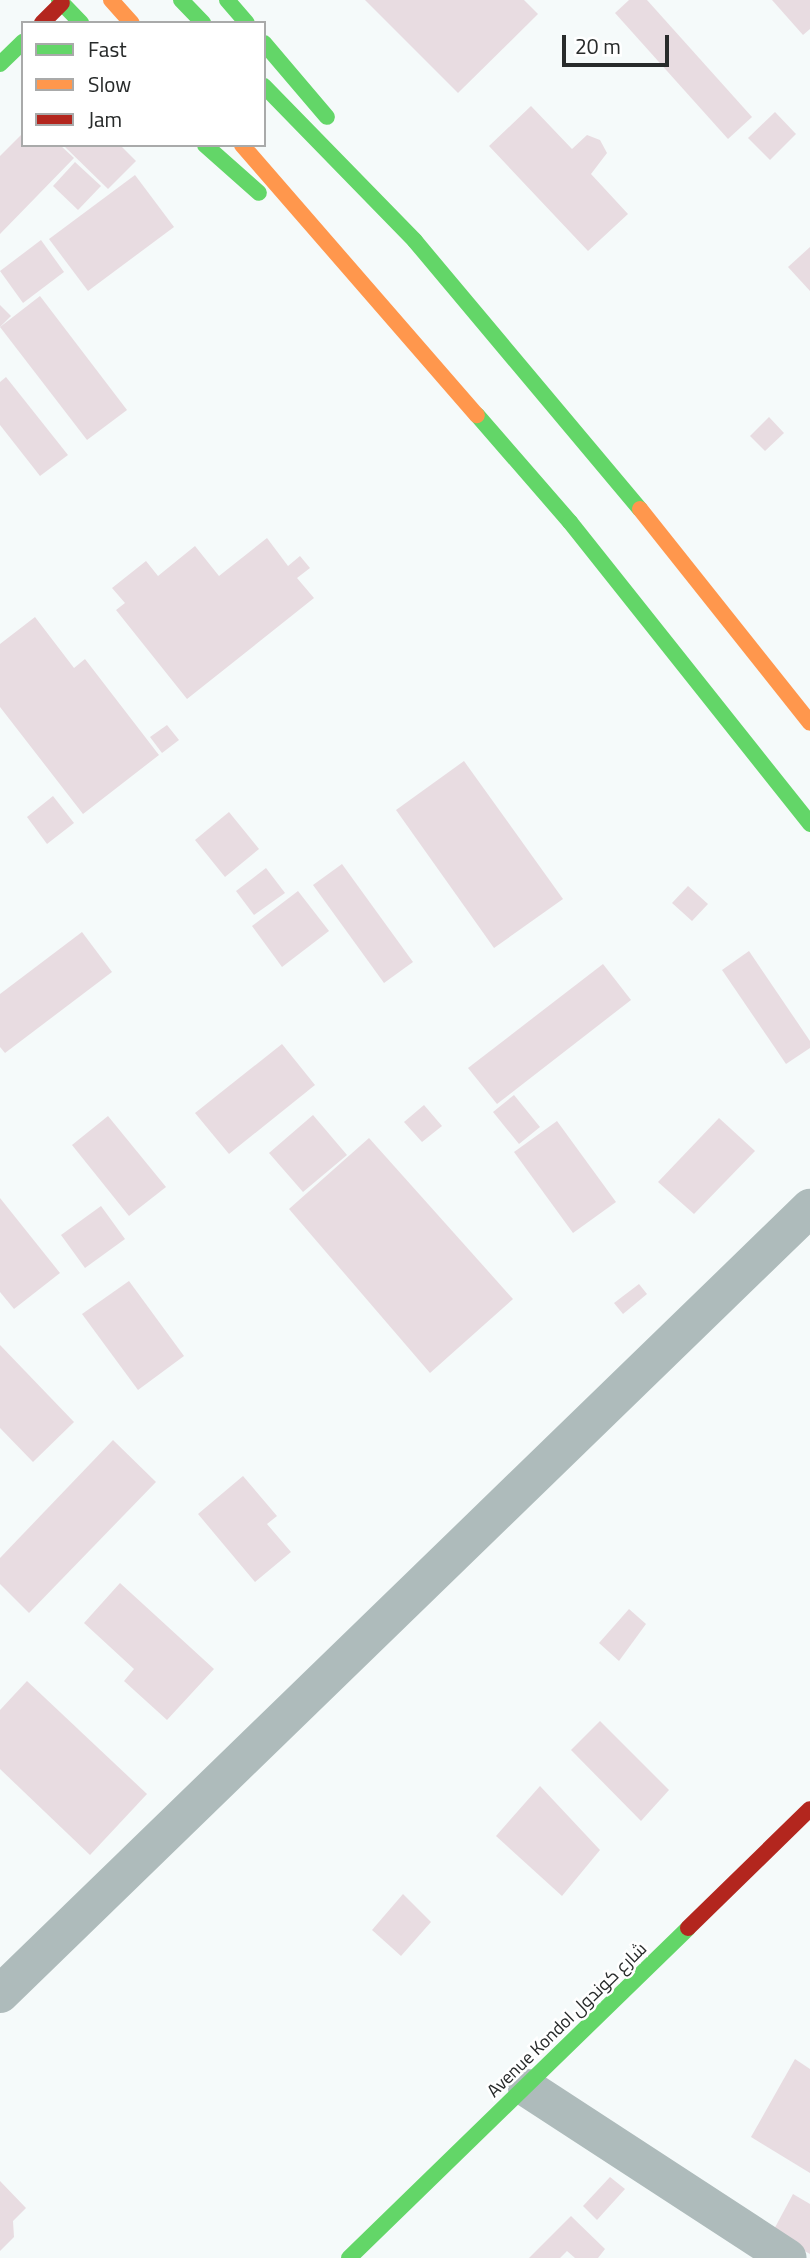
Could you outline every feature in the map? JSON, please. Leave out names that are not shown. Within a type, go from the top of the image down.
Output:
[{"type":"main road","points":[[111,0],[130,21]]},
{"type":"main road","points":[[181,0],[201,21]]},
{"type":"main road","points":[[227,0],[245,21]]},
{"type":"main road","points":[[44,21],[60,2],[79,21]]},
{"type":"main road","points":[[0,64],[21,44]]},
{"type":"main road","points":[[266,45],[337,128]]},
{"type":"main road","points":[[266,88],[415,242],[618,481],[810,723]]},
{"type":"main road","points":[[207,147],[238,179],[327,240]]},
{"type":"main road","points":[[244,147],[570,523],[810,824]]},
{"type":"main road","points":[[353,151],[415,242]]},
{"type":"main road","name":"Avenue Kondol شارع كوندول","points":[[349,2258],[527,2088],[810,1808]]},
{"type":"street","points":[[0,1994],[810,1208]]},
{"type":"street","points":[[527,2088],[788,2258]]},
{"type":"building","points":[[365,0],[524,0],[538,14],[458,93]]},
{"type":"building","points":[[629,0],[647,0],[752,117],[728,139],[615,13]]},
{"type":"building","points":[[772,0],[810,0],[810,29],[803,35]]},
{"type":"building","points":[[531,106],[572,149],[587,135],[600,140],[607,153],[591,174],[628,214],[588,251],[489,146]]},
{"type":"building","points":[[775,112],[796,134],[770,160],[748,138]]},
{"type":"building","points":[[21,135],[21,147],[62,147],[74,158],[0,234],[0,156]]},
{"type":"building","points":[[65,147],[122,147],[136,161],[108,189]]},
{"type":"building","points":[[75,162],[101,186],[78,210],[53,186]]},
{"type":"building","points":[[135,175],[174,227],[88,291],[49,239]]},
{"type":"building","points":[[41,240],[64,272],[23,303],[0,271]]},
{"type":"building","points":[[810,247],[810,291],[788,267]]},
{"type":"building","points":[[40,296],[127,410],[87,440],[0,327]]},
{"type":"building","points":[[0,305],[11,316],[0,327]]},
{"type":"building","points":[[6,377],[68,455],[40,476],[0,425],[0,382]]},
{"type":"building","points":[[769,417],[784,433],[765,451],[750,436]]},
{"type":"building","points":[[267,538],[288,566],[300,556],[310,568],[297,578],[314,598],[187,699],[116,610],[125,603],[112,588],[146,561],[158,576],[195,546],[219,576]]},
{"type":"building","points":[[35,617],[74,668],[85,659],[159,755],[83,814],[0,707],[0,644]]},
{"type":"building","points":[[167,725],[179,740],[162,753],[150,737]]},
{"type":"building","points":[[464,761],[563,899],[494,948],[396,810]]},
{"type":"building","points":[[53,796],[74,823],[47,844],[27,817]]},
{"type":"building","points":[[229,812],[259,849],[225,877],[195,840]]},
{"type":"building","points":[[342,864],[413,962],[384,983],[313,885]]},
{"type":"building","points":[[266,868],[285,893],[254,915],[236,891]]},
{"type":"building","points":[[688,886],[708,904],[692,921],[672,903]]},
{"type":"building","points":[[298,891],[329,931],[282,967],[252,926]]},
{"type":"building","points":[[82,932],[112,972],[5,1053],[0,1047],[0,994]]},
{"type":"building","points":[[749,951],[810,1041],[810,1048],[786,1064],[722,970]]},
{"type":"building","points":[[603,964],[631,1000],[497,1104],[468,1068]]},
{"type":"building","points":[[282,1044],[315,1085],[229,1154],[195,1113]]},
{"type":"building","points":[[514,1095],[540,1127],[519,1144],[493,1112]]},
{"type":"building","points":[[424,1105],[442,1126],[422,1142],[404,1122]]},
{"type":"building","points":[[313,1115],[347,1155],[303,1192],[269,1153]]},
{"type":"building","points":[[108,1116],[166,1187],[129,1216],[72,1145]]},
{"type":"building","points":[[719,1118],[755,1151],[694,1214],[658,1182]]},
{"type":"building","points":[[557,1121],[616,1202],[573,1233],[514,1152]]},
{"type":"building","points":[[369,1138],[513,1299],[430,1373],[289,1209]]},
{"type":"building","points":[[0,1198],[60,1273],[14,1309],[0,1292]]},
{"type":"building","points":[[101,1206],[125,1239],[85,1268],[61,1235]]},
{"type":"building","points":[[129,1281],[184,1356],[138,1390],[82,1314]]},
{"type":"building","points":[[639,1284],[647,1294],[623,1314],[614,1303]]},
{"type":"building","points":[[0,1345],[74,1422],[33,1462],[0,1428]]},
{"type":"building","points":[[113,1440],[156,1482],[29,1613],[0,1584],[0,1558]]},
{"type":"building","points":[[243,1476],[277,1516],[267,1524],[291,1552],[255,1582],[198,1514]]},
{"type":"building","points":[[120,1583],[214,1669],[167,1720],[124,1681],[134,1669],[84,1623]]},
{"type":"building","points":[[629,1609],[646,1624],[619,1661],[599,1643]]},
{"type":"building","points":[[27,1681],[147,1794],[90,1855],[0,1769],[0,1710]]},
{"type":"building","points":[[600,1721],[669,1790],[641,1821],[571,1750]]},
{"type":"building","points":[[540,1786],[600,1850],[562,1896],[496,1836]]},
{"type":"building","points":[[403,1894],[431,1922],[401,1956],[372,1930]]},
{"type":"building","points":[[795,2059],[810,2069],[810,2173],[751,2137]]},
{"type":"building","points":[[610,2177],[625,2189],[597,2220],[583,2206]]},
{"type":"building","points":[[0,2181],[26,2208],[13,2221],[14,2237],[0,2251]]},
{"type":"building","points":[[793,2194],[810,2204],[810,2254],[772,2233]]},
{"type":"building","points":[[571,2216],[605,2249],[598,2258],[575,2258],[567,2251],[560,2258],[529,2258]]},
{"type":"traffic: fast","points":[[59,0],[79,21]]},
{"type":"traffic: fast","points":[[181,0],[201,21]]},
{"type":"traffic: fast","points":[[227,0],[245,21]]},
{"type":"traffic: fast","points":[[0,64],[21,44]]},
{"type":"traffic: fast","points":[[266,45],[327,117]]},
{"type":"traffic: fast","points":[[266,88],[415,241],[640,509]]},
{"type":"traffic: fast","points":[[207,147],[259,193]]},
{"type":"traffic: fast","points":[[477,415],[570,522],[810,824]]},
{"type":"traffic: fast","points":[[349,2258],[688,1928]]},
{"type":"traffic: slow","points":[[111,0],[130,21]]},
{"type":"traffic: slow","points":[[244,147],[477,415]]},
{"type":"traffic: slow","points":[[640,509],[810,723]]},
{"type":"traffic: jam","points":[[44,21],[62,3]]},
{"type":"traffic: jam","points":[[688,1928],[810,1809]]}]
